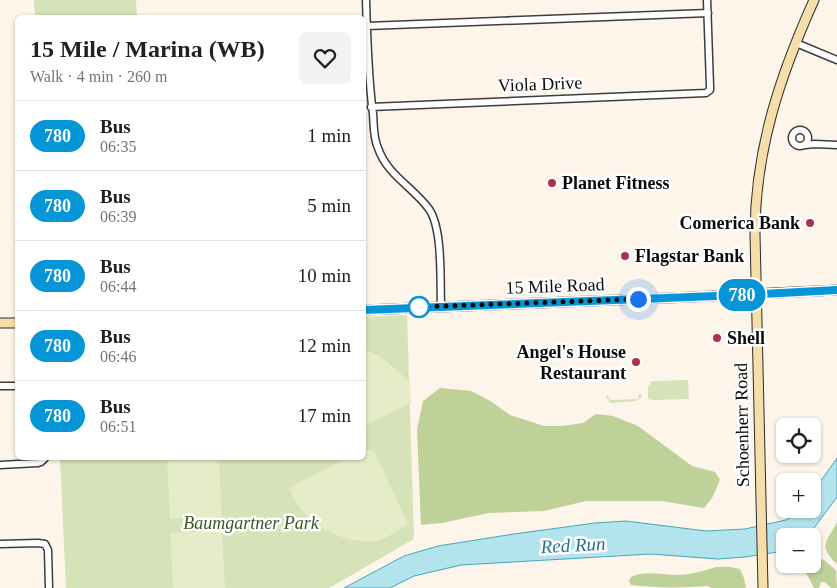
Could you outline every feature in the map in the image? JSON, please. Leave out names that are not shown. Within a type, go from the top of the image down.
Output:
[{"type":"main road","name":"Schoenherr Road","points":[[763,588],[755,216],[762,153],[773,106],[814,0]]},
{"type":"main road","name":"15 Mile Road","points":[[366,310],[756,295],[837,290]]},
{"type":"main road","points":[[0,324],[15,323]]},
{"type":"street","points":[[366,0],[374,138],[386,164],[425,203],[433,216],[436,225],[440,307]]},
{"type":"street","points":[[367,26],[708,13],[707,0]]},
{"type":"street","name":"Viola Drive","points":[[371,107],[703,93],[709,91],[710,86],[708,13]]},
{"type":"street","points":[[796,43],[837,60]]},
{"type":"street","points":[[815,144],[805,132],[800,130],[792,136],[794,144],[799,146],[815,144],[837,145]]},
{"type":"street","points":[[805,145],[808,141],[808,136]]},
{"type":"street","points":[[0,386],[15,386]]},
{"type":"street","points":[[0,465],[38,463],[42,460]]},
{"type":"street","points":[[0,544],[45,544],[48,550],[49,588]]},
{"type":"green space","points":[[34,0],[136,0],[137,15],[35,15]]},
{"type":"green space","name":"Baumgartner Park","points":[[407,315],[414,539],[329,588],[66,588],[60,460],[366,460],[366,317]]},
{"type":"green space","points":[[366,351],[383,359],[410,383],[411,403],[366,425]]},
{"type":"green space","points":[[688,380],[689,399],[648,399],[648,387],[652,381]]},
{"type":"green space","points":[[440,388],[471,391],[492,402],[510,415],[544,426],[583,423],[596,414],[613,416],[638,426],[692,466],[715,472],[720,480],[712,498],[704,508],[661,501],[586,501],[544,511],[489,513],[442,523],[421,525],[417,430],[423,401]]},
{"type":"green space","points":[[639,394],[642,397],[636,401],[611,403],[606,397],[608,395],[610,400],[638,399]]},
{"type":"green space","points":[[366,449],[374,451],[408,524],[388,537],[376,541],[361,541],[338,536],[327,531],[308,517],[294,499],[289,488],[343,460],[366,460]]},
{"type":"green space","points":[[167,460],[219,460],[222,517],[170,519]]},
{"type":"green space","points":[[837,522],[837,564],[827,552],[826,543]]},
{"type":"green space","points":[[222,530],[225,588],[173,588],[170,533]]},
{"type":"green space","points":[[821,559],[836,570],[837,588],[831,588],[825,582],[821,582],[819,588],[814,588],[806,573],[821,573]]},
{"type":"green space","points":[[716,567],[740,569],[746,588],[711,588],[708,586],[650,587],[631,585],[629,581],[631,577],[642,574],[682,575]]},
{"type":"water","name":"Red Run","points":[[837,458],[837,497],[814,528],[776,528],[776,552],[718,559],[651,554],[461,565],[414,576],[390,588],[344,588],[404,556],[438,546],[514,534],[595,523],[626,521],[706,531],[745,529],[790,518],[821,518],[821,481]]},
{"type":"bus line","name":"780","points":[[366,310],[837,290]]},
{"type":"place","name":"Planet Fitness","points":[[552,183]]},
{"type":"place","name":"Comerica Bank","points":[[810,223]]},
{"type":"place","name":"Flagstar Bank","points":[[625,256]]},
{"type":"place","name":"Shell","points":[[717,338]]},
{"type":"place","name":"Angel's House Restaurant","points":[[636,362]]},
{"type":"route","points":[[419,307],[638,299]]}]
